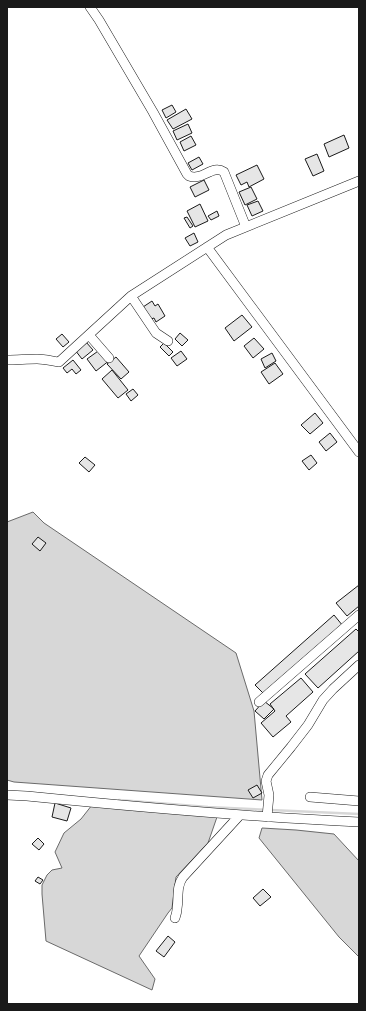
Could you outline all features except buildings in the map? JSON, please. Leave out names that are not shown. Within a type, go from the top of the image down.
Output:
[{"type":"street","points":[[90,7],[149,106],[187,174],[196,178],[216,169],[220,169],[224,172],[246,227]]},
{"type":"street","points":[[7,360],[36,359],[59,362],[131,296],[226,235],[359,180]]},
{"type":"street","points":[[207,247],[359,452]]},
{"type":"street","points":[[131,296],[156,333],[168,341]]},
{"type":"street","points":[[89,335],[109,358]]},
{"type":"street","points":[[259,702],[359,615]]},
{"type":"street","points":[[267,812],[269,795],[266,781],[268,775],[308,725],[323,700],[359,666]]},
{"type":"street","points":[[7,795],[240,815],[267,812],[290,819],[359,822]]},
{"type":"street","points":[[310,797],[359,801]]},
{"type":"street","points":[[175,918],[178,888],[183,877],[240,815]]},
{"type":"shaded area","points":[[33,512],[44,523],[236,653],[254,711],[262,800],[14,782],[7,780],[7,522]]},
{"type":"shaded area","points":[[92,805],[217,817],[208,843],[176,877],[172,908],[139,956],[155,979],[152,990],[46,941],[42,885],[47,875],[52,870],[62,868],[55,852],[64,833],[81,819]]},
{"type":"shaded area","points":[[262,828],[334,834],[359,861],[359,957],[339,937],[259,838]]},
{"type":"waterway","points":[[119,800],[208,807],[359,814]]}]
